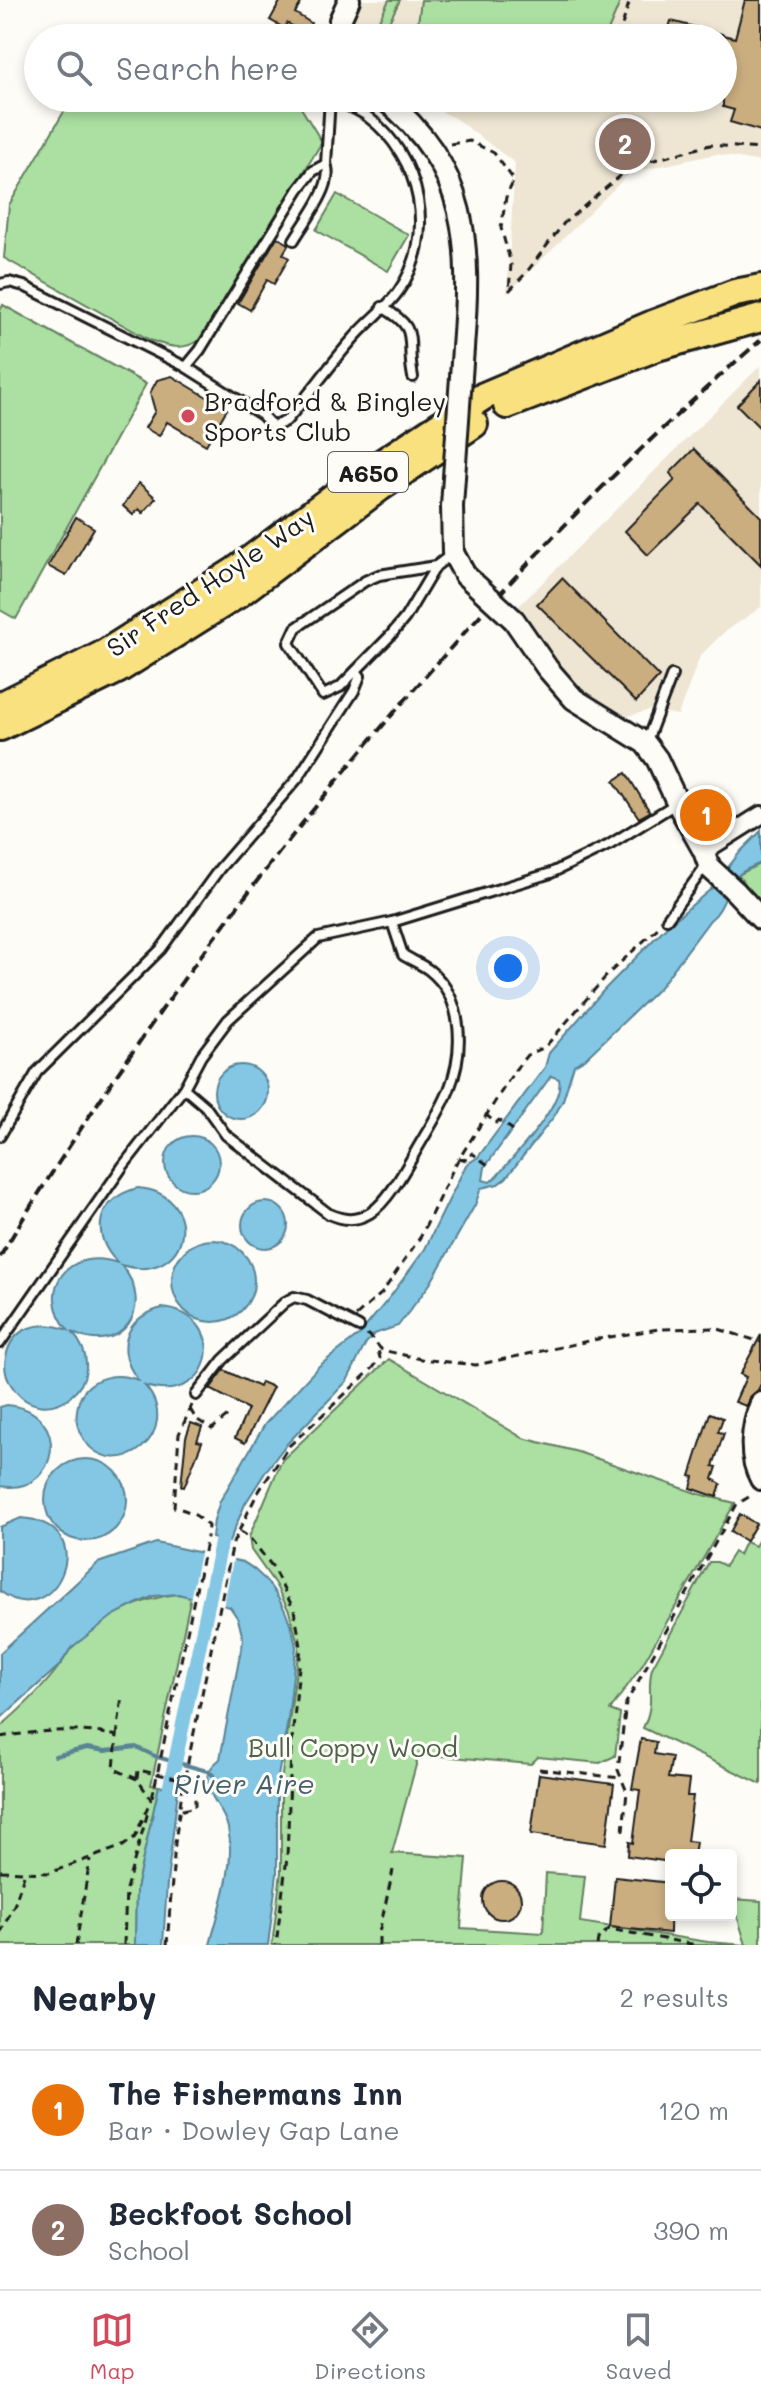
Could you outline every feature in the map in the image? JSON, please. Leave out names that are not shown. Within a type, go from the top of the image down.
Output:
[{"type":"highway","name":"Sir Fred Hoyle Way","points":[[0,706],[102,655],[235,571],[359,478],[484,396],[653,324],[735,293],[761,288]]},
{"type":"highway","name":"Sir Fred Hoyle Way","points":[[0,727],[119,669],[237,595],[379,488],[495,410],[657,347],[761,318]]},
{"type":"street","points":[[340,24],[349,0]]},
{"type":"street","points":[[399,112],[433,147],[451,185],[463,223],[467,257],[452,506],[453,553],[465,575],[514,620],[547,668],[574,699],[645,744],[657,759],[707,861],[761,919]]},
{"type":"street","points":[[707,861],[761,815]]},
{"type":"street","points":[[761,1403],[754,1421],[753,1465],[761,1479]]},
{"type":"lane","points":[[294,240],[326,187],[329,112]]},
{"type":"lane","points":[[0,284],[9,282],[24,286],[186,367],[277,427],[304,400],[350,341],[398,293],[414,257],[421,219],[418,192],[409,167],[382,129],[360,112]]},
{"type":"lane","points":[[186,367],[200,350],[299,189],[313,171],[326,164]]},
{"type":"lane","points":[[382,307],[401,318],[409,328],[413,377]]},
{"type":"lane","points":[[436,566],[379,575],[365,581],[296,628],[289,643],[323,695],[340,687],[405,618],[436,566],[453,553]]},
{"type":"lane","points":[[0,1136],[37,1072],[161,949],[220,868],[298,778],[354,691],[360,676],[356,671]]},
{"type":"lane","points":[[645,744],[672,675]]},
{"type":"lane","points":[[0,1343],[123,1166],[184,1088],[201,1056],[228,1020],[318,938],[392,922],[551,873],[609,845],[677,803]]},
{"type":"lane","points":[[667,919],[707,861]]},
{"type":"lane","points":[[184,1088],[205,1106],[226,1135],[329,1214],[342,1220],[353,1220],[369,1214],[404,1172],[430,1127],[449,1090],[458,1057],[459,1026],[453,1003],[431,971],[403,955],[392,922]]},
{"type":"lane","points":[[196,1395],[223,1360],[294,1297],[307,1300],[359,1327]]},
{"type":"path","points":[[622,24],[630,0]]},
{"type":"path","points":[[433,147],[470,141],[494,153],[514,180],[506,197],[501,228],[511,264],[509,291],[564,223],[632,166],[710,145],[761,149]]},
{"type":"path","points":[[359,1327],[355,1317],[382,1293],[404,1264],[459,1158],[485,1114],[527,1055],[545,1047],[608,974],[667,919]]},
{"type":"path","points":[[485,1114],[513,1130]]},
{"type":"path","points":[[459,1158],[467,1160],[472,1153],[488,1165]]},
{"type":"path","points":[[167,1945],[182,1791],[233,1543],[257,1494],[289,1446],[380,1358],[375,1343],[382,1350],[421,1359],[476,1365],[659,1329],[715,1328],[761,1342]]},
{"type":"path","points":[[124,1945],[126,1889],[155,1785],[207,1537],[208,1526],[193,1512],[174,1507],[179,1434],[196,1395]]},
{"type":"path","points":[[190,1409],[196,1419],[212,1429],[229,1415]]},
{"type":"path","points":[[623,1831],[627,1792],[618,1770],[626,1703],[737,1504],[761,1490]]},
{"type":"path","points":[[239,1531],[249,1537],[272,1566],[294,1610],[301,1646],[291,1751],[287,1857],[276,1945]]},
{"type":"path","points":[[122,1696],[114,1769],[137,1779],[151,1799]]},
{"type":"path","points":[[0,1737],[40,1731],[100,1732],[117,1736]]},
{"type":"path","points":[[539,1769],[621,1778]]},
{"type":"path","points":[[137,1779],[138,1770],[195,1782],[195,1807],[179,1811]]},
{"type":"path","points":[[0,1871],[49,1873],[123,1846],[135,1837],[151,1799]]},
{"type":"path","points":[[76,1945],[90,1859]]},
{"type":"path","points":[[379,1945],[393,1870]]},
{"type":"path","points":[[0,1934],[15,1903],[24,1874]]},
{"type":"path","points":[[597,1945],[598,1939],[609,1929],[697,1945]]},
{"type":"shaded area","points":[[359,0],[761,0],[761,162],[716,154],[630,173],[507,294],[515,163],[442,112],[737,112],[737,24],[352,24]]},
{"type":"shaded area","points":[[761,365],[761,607],[722,634],[700,656],[678,715],[651,710],[628,716],[582,692],[515,610]]},
{"type":"green space","points":[[389,0],[400,0],[388,24],[377,24]]},
{"type":"green space","points":[[421,0],[621,0],[611,24],[418,23]]},
{"type":"green space","points":[[64,112],[304,112],[322,142],[203,338],[190,345],[177,347],[150,340],[4,258],[9,205]]},
{"type":"green space","points":[[337,194],[409,235],[388,271],[316,230]]},
{"type":"green space","points":[[3,305],[146,384],[16,619],[0,610],[0,311]]},
{"type":"green space","points":[[761,863],[761,900],[758,900],[738,875]]},
{"type":"green space","name":"Bull Coppy Wood","points":[[389,1359],[523,1438],[578,1452],[699,1494],[735,1503],[641,1667],[610,1710],[620,1714],[615,1756],[600,1763],[538,1757],[531,1764],[419,1754],[392,1853],[467,1858],[461,1928],[543,1933],[546,1873],[585,1876],[580,1922],[746,1945],[272,1945],[281,1872],[281,1782],[299,1647],[289,1611],[251,1550],[249,1537],[282,1460]]},
{"type":"green space","points":[[761,1536],[761,1784],[643,1728],[649,1710],[652,1668],[709,1562],[725,1566],[734,1552],[739,1555],[745,1542],[755,1546]]},
{"type":"green space","points":[[177,1594],[191,1596],[151,1785],[159,1786],[136,1889],[135,1945],[0,1945],[0,1727],[40,1690],[70,1650],[91,1629],[133,1606]]},
{"type":"green space","points":[[737,1899],[761,1901],[761,1945],[746,1945],[737,1915]]},
{"type":"water","points":[[761,831],[761,863],[743,872],[734,881],[719,910],[660,987],[585,1059],[574,1065],[555,1115],[506,1178],[498,1184],[481,1188],[475,1205],[430,1284],[398,1326],[374,1334],[366,1343],[347,1381],[285,1446],[245,1504],[229,1542],[212,1538],[220,1501],[265,1424],[319,1366],[359,1335],[390,1297],[425,1249],[466,1165],[478,1157],[545,1067],[549,1053],[604,990],[666,927],[711,889]],"holes":[[[551,1076],[559,1079],[554,1102],[536,1130],[497,1176],[490,1182],[483,1180],[485,1167]]]},
{"type":"water","points":[[241,1065],[260,1073],[268,1092],[260,1111],[241,1119],[222,1111],[214,1092],[222,1073]]},
{"type":"water","points":[[192,1136],[211,1144],[219,1163],[211,1182],[192,1190],[173,1182],[165,1163],[173,1144]]},
{"type":"water","points":[[138,1188],[160,1194],[174,1205],[181,1220],[182,1236],[176,1251],[163,1263],[145,1268],[121,1265],[136,1297],[134,1312],[118,1334],[105,1339],[72,1332],[84,1351],[86,1369],[81,1384],[70,1396],[56,1404],[41,1405],[25,1400],[7,1376],[5,1361],[9,1346],[30,1328],[49,1326],[68,1330],[59,1315],[55,1300],[56,1286],[72,1266],[85,1261],[100,1259],[118,1263],[103,1241],[102,1219],[114,1200]]},
{"type":"water","points":[[265,1202],[281,1209],[288,1225],[281,1241],[265,1248],[249,1241],[242,1225],[249,1209]]},
{"type":"water","points":[[213,1240],[229,1243],[242,1252],[251,1265],[254,1281],[251,1297],[242,1310],[229,1319],[213,1322],[197,1319],[184,1310],[175,1297],[172,1281],[175,1265],[184,1252],[197,1243]]},
{"type":"water","points":[[162,1308],[184,1314],[198,1326],[206,1341],[206,1357],[200,1372],[187,1384],[169,1389],[145,1386],[155,1403],[157,1420],[152,1435],[142,1448],[128,1455],[113,1457],[98,1453],[84,1440],[79,1429],[76,1414],[80,1399],[91,1384],[108,1377],[138,1380],[127,1358],[127,1336],[139,1319]]},
{"type":"water","points":[[7,1405],[28,1410],[42,1421],[50,1436],[51,1452],[46,1467],[36,1479],[20,1486],[0,1486],[0,1407]]},
{"type":"water","points":[[86,1459],[102,1462],[115,1471],[124,1484],[127,1500],[124,1516],[115,1529],[102,1538],[86,1541],[70,1538],[57,1529],[48,1516],[45,1500],[48,1484],[57,1471],[70,1462]]},
{"type":"water","points":[[21,1518],[46,1525],[61,1538],[66,1555],[62,1573],[53,1589],[38,1599],[20,1601],[0,1591],[0,1527]]},
{"type":"water","name":"River Aire","points":[[156,1543],[243,1562],[271,1587],[285,1610],[293,1635],[296,1647],[277,1782],[277,1874],[268,1945],[210,1945],[225,1887],[230,1843],[225,1818],[210,1792],[207,1776],[220,1759],[243,1639],[238,1619],[230,1607],[178,1594],[154,1596],[136,1604],[114,1615],[71,1648],[60,1665],[0,1719],[0,1653],[98,1563]]},
{"type":"water","points":[[159,1786],[178,1790],[163,1945],[135,1945],[136,1889]]},
{"type":"pier","points":[[201,1549],[234,1556],[223,1608],[190,1600]]},
{"type":"building","points":[[281,0],[303,0],[295,13],[311,23],[277,24],[270,20]]},
{"type":"building","points":[[745,0],[761,0],[761,131],[730,122],[733,112],[737,112],[737,30]]},
{"type":"building","points":[[277,237],[289,244],[283,254],[289,258],[274,284],[267,280],[250,310],[238,303]]},
{"type":"building","name":"Bradford & Bingley Sports Club","points":[[172,376],[227,409],[206,445],[167,422],[159,436],[145,428],[155,411],[150,393],[157,380]]},
{"type":"building","points":[[761,380],[761,429],[737,405]]},
{"type":"building","points":[[694,449],[761,517],[761,565],[700,504],[648,555],[625,531],[675,480],[670,473]]},
{"type":"building","points":[[139,483],[156,498],[143,513],[139,509],[133,515],[123,506]]},
{"type":"building","points":[[76,517],[94,528],[66,576],[48,566]]},
{"type":"building","points":[[562,578],[659,677],[636,702],[537,604]]},
{"type":"building","points":[[626,773],[650,812],[639,818],[614,781]]},
{"type":"building","points":[[697,792],[703,802],[712,797],[726,820],[710,834],[689,797]]},
{"type":"building","points":[[761,1335],[761,1384],[746,1406],[735,1402],[746,1377],[740,1374]]},
{"type":"building","points":[[224,1370],[259,1387],[261,1382],[273,1387],[245,1443],[235,1438],[248,1409],[210,1389]]},
{"type":"building","points":[[710,1413],[723,1418],[718,1432],[724,1433],[713,1466],[717,1467],[713,1479],[721,1484],[717,1497],[691,1488],[694,1477],[690,1476]]},
{"type":"building","points":[[191,1423],[202,1427],[197,1441],[202,1442],[184,1487],[181,1486],[186,1437]]},
{"type":"building","points":[[740,1514],[756,1524],[746,1541],[730,1532]]},
{"type":"building","points":[[641,1739],[656,1742],[654,1754],[672,1757],[668,1778],[689,1780],[687,1796],[693,1796],[687,1841],[696,1842],[695,1849],[665,1849],[665,1861],[628,1856],[629,1842],[633,1843],[640,1790],[632,1789]]},
{"type":"building","points":[[539,1774],[614,1784],[606,1844],[531,1834]]},
{"type":"building","points":[[615,1877],[665,1882],[665,1921],[670,1921],[670,1933],[610,1927]]},
{"type":"building","points":[[502,1881],[516,1886],[521,1900],[516,1914],[502,1919],[488,1914],[483,1900],[488,1886]]},
{"type":"waterway","points":[[166,1805],[225,1524]]},
{"type":"waterway","points":[[55,1756],[87,1748],[105,1751],[136,1747],[213,1775]]},
{"type":"railway","points":[[0,1257],[62,1157],[155,1020],[266,869],[345,771],[474,623],[566,524],[661,430],[761,340]]},
{"type":"place","name":"Beckfoot School","points":[[625,144]]},
{"type":"place","name":"Bradford & Bingley Sports Club","points":[[188,416]]},
{"type":"place","name":"The Fishermans Inn","points":[[706,815]]}]
